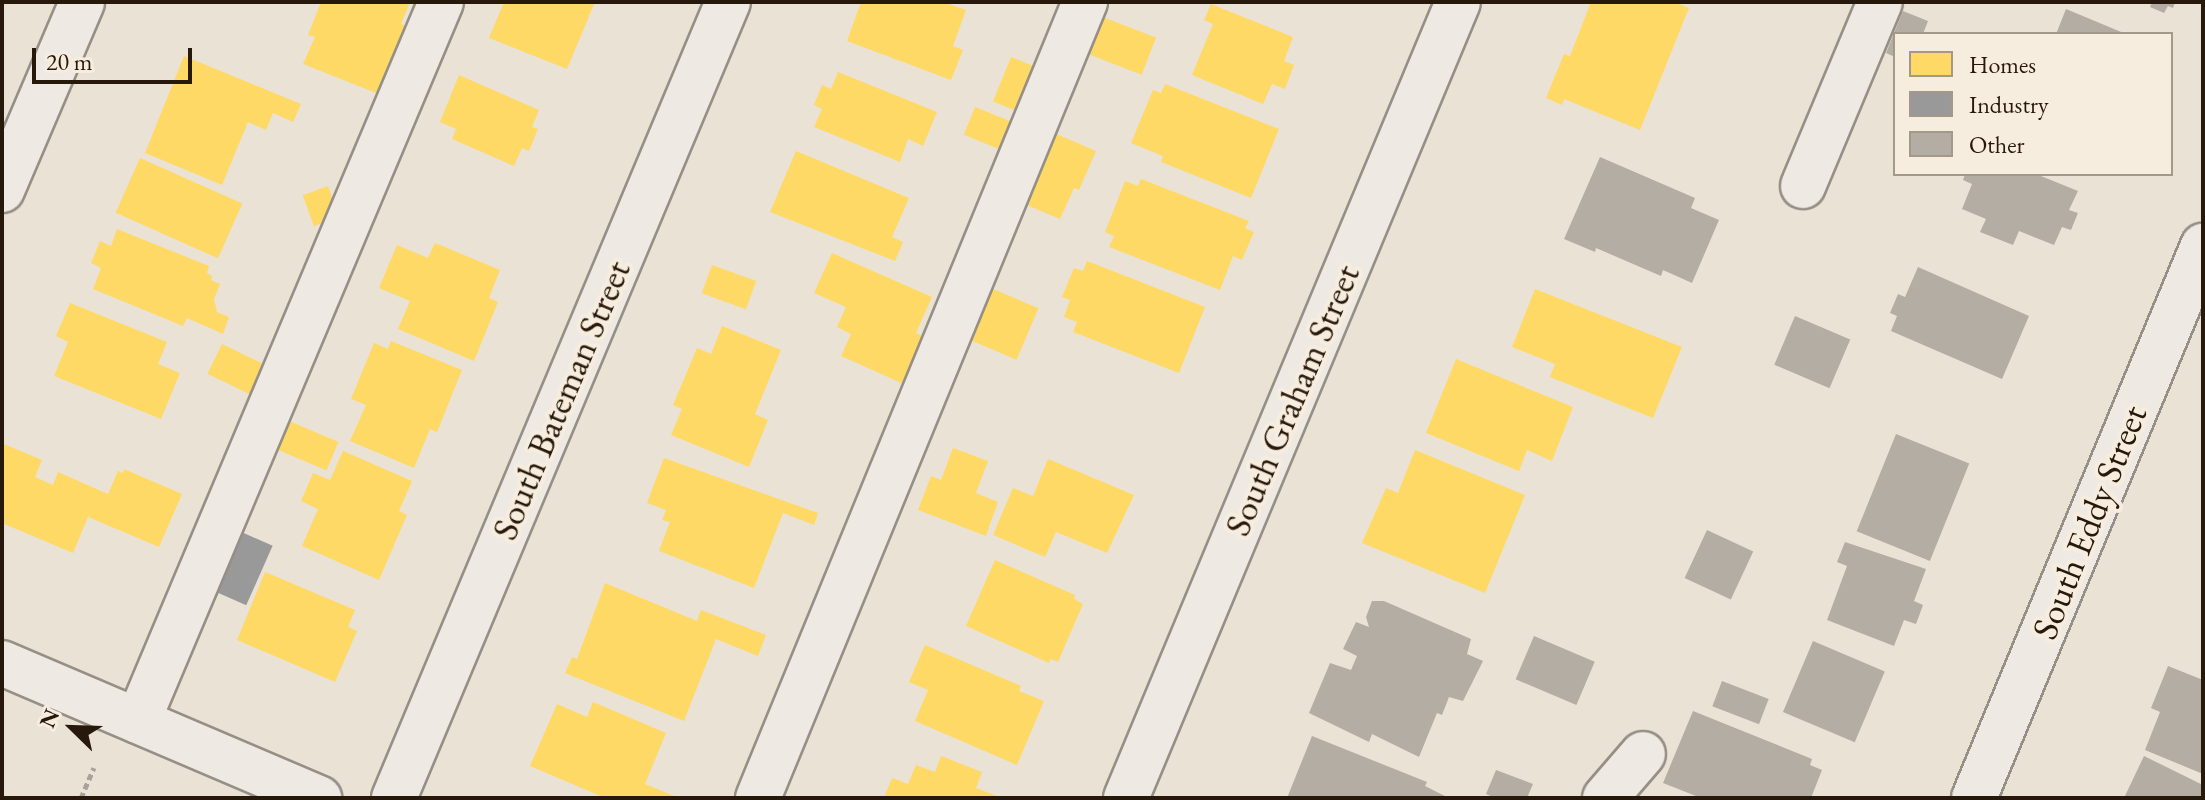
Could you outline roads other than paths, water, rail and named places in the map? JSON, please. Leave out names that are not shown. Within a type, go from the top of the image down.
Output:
[{"type":"street","points":[[2,190],[82,2]]},
{"type":"street","points":[[138,721],[441,2]]},
{"type":"street","name":"South Bateman Street","points":[[394,798],[728,2]]},
{"type":"street","points":[[758,798],[1085,2]]},
{"type":"street","name":"South Graham Street","points":[[1126,798],[1458,2]]},
{"type":"street","points":[[1803,186],[1880,2]]},
{"type":"street","name":"South Eddy Street","points":[[1974,798],[2203,246]]},
{"type":"street","points":[[2,663],[319,798]]},
{"type":"street","points":[[1605,798],[1643,754]]}]
